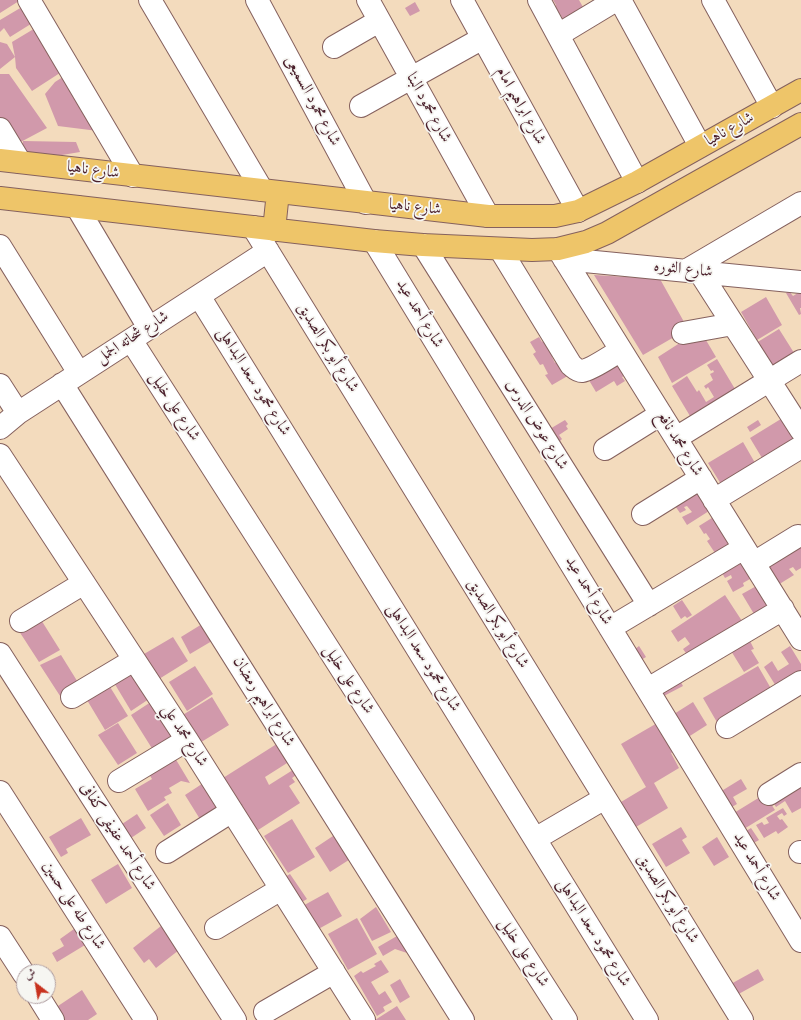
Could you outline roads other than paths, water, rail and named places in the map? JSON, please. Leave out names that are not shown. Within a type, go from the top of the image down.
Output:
[{"type":"main road","name":"شارع ناهيا","points":[[10,161],[488,216],[555,216],[578,211],[637,182],[801,90]]},
{"type":"main road","name":"شارع ناهيا","points":[[0,198],[374,241],[423,245],[532,250],[561,254],[607,233],[801,124]]},
{"type":"main road","points":[[270,191],[274,230]]},
{"type":"main road","points":[[555,216],[561,254]]},
{"type":"street","points":[[29,0],[133,176]]},
{"type":"street","points":[[150,0],[270,191]]},
{"type":"street","name":"شارع محمود السميعى","points":[[257,0],[366,203]]},
{"type":"street","name":"شارع محمود البنا","points":[[368,0],[488,216]]},
{"type":"street","name":"شارع ابراهيم امام","points":[[462,0],[578,211]]},
{"type":"street","points":[[539,0],[637,182]]},
{"type":"street","points":[[558,34],[616,0]]},
{"type":"street","points":[[620,0],[700,146]]},
{"type":"street","points":[[713,0],[772,106]]},
{"type":"street","points":[[334,47],[379,20]]},
{"type":"street","points":[[361,106],[483,38]]},
{"type":"street","points":[[0,129],[10,161]]},
{"type":"street","points":[[801,203],[693,271],[733,324],[801,430]]},
{"type":"street","name":"شارع على خليل","points":[[77,207],[140,334],[566,1020]]},
{"type":"street","name":"شارع أبو بكر الصديق","points":[[253,227],[742,1020]]},
{"type":"street","name":"شارع أحمد عيد","points":[[374,241],[801,941]]},
{"type":"street","name":"شارع عوض الدرس","points":[[423,245],[649,605]]},
{"type":"street","name":"شارع ابراهيم رمضان","points":[[0,246],[70,379],[463,1020]]},
{"type":"street","points":[[500,249],[571,365],[577,370],[583,371],[590,369],[621,350]]},
{"type":"street","name":"شارع شحاته الجمل","points":[[0,428],[18,413],[268,251]]},
{"type":"street","name":"شارع الثوره","points":[[561,254],[693,271],[801,282]]},
{"type":"street","name":"شارع محمد نافع","points":[[561,254],[714,500],[794,623]]},
{"type":"street","name":"شارع محمود سعد البداهلى","points":[[199,296],[647,1020]]},
{"type":"street","points":[[683,333],[733,324]]},
{"type":"street","points":[[676,438],[801,361]]},
{"type":"street","points":[[0,385],[18,413]]},
{"type":"street","points":[[606,449],[661,414]]},
{"type":"street","points":[[714,500],[801,447]]},
{"type":"street","name":"شارع محمد علي","points":[[0,455],[187,740],[364,1020]]},
{"type":"street","points":[[643,514],[701,478]]},
{"type":"street","points":[[610,628],[649,605],[749,555],[798,536]]},
{"type":"street","points":[[21,620],[84,583]]},
{"type":"street","points":[[648,689],[794,623]]},
{"type":"street","name":"شارع أحمد عفيفى كفافى","points":[[0,654],[235,1020]]},
{"type":"street","points":[[72,697],[134,660]]},
{"type":"street","points":[[727,726],[801,682]]},
{"type":"street","points":[[119,781],[187,740]]},
{"type":"street","points":[[769,794],[801,774]]},
{"type":"street","name":"شارع طه على حسين","points":[[0,792],[146,1020]]},
{"type":"street","points":[[535,839],[605,798]]},
{"type":"street","points":[[167,852],[232,811]]},
{"type":"street","points":[[216,928],[282,889]]},
{"type":"street","points":[[0,937],[18,964]]},
{"type":"street","points":[[266,1012],[334,972]]},
{"type":"street","points":[[43,1004],[53,1020]]}]
